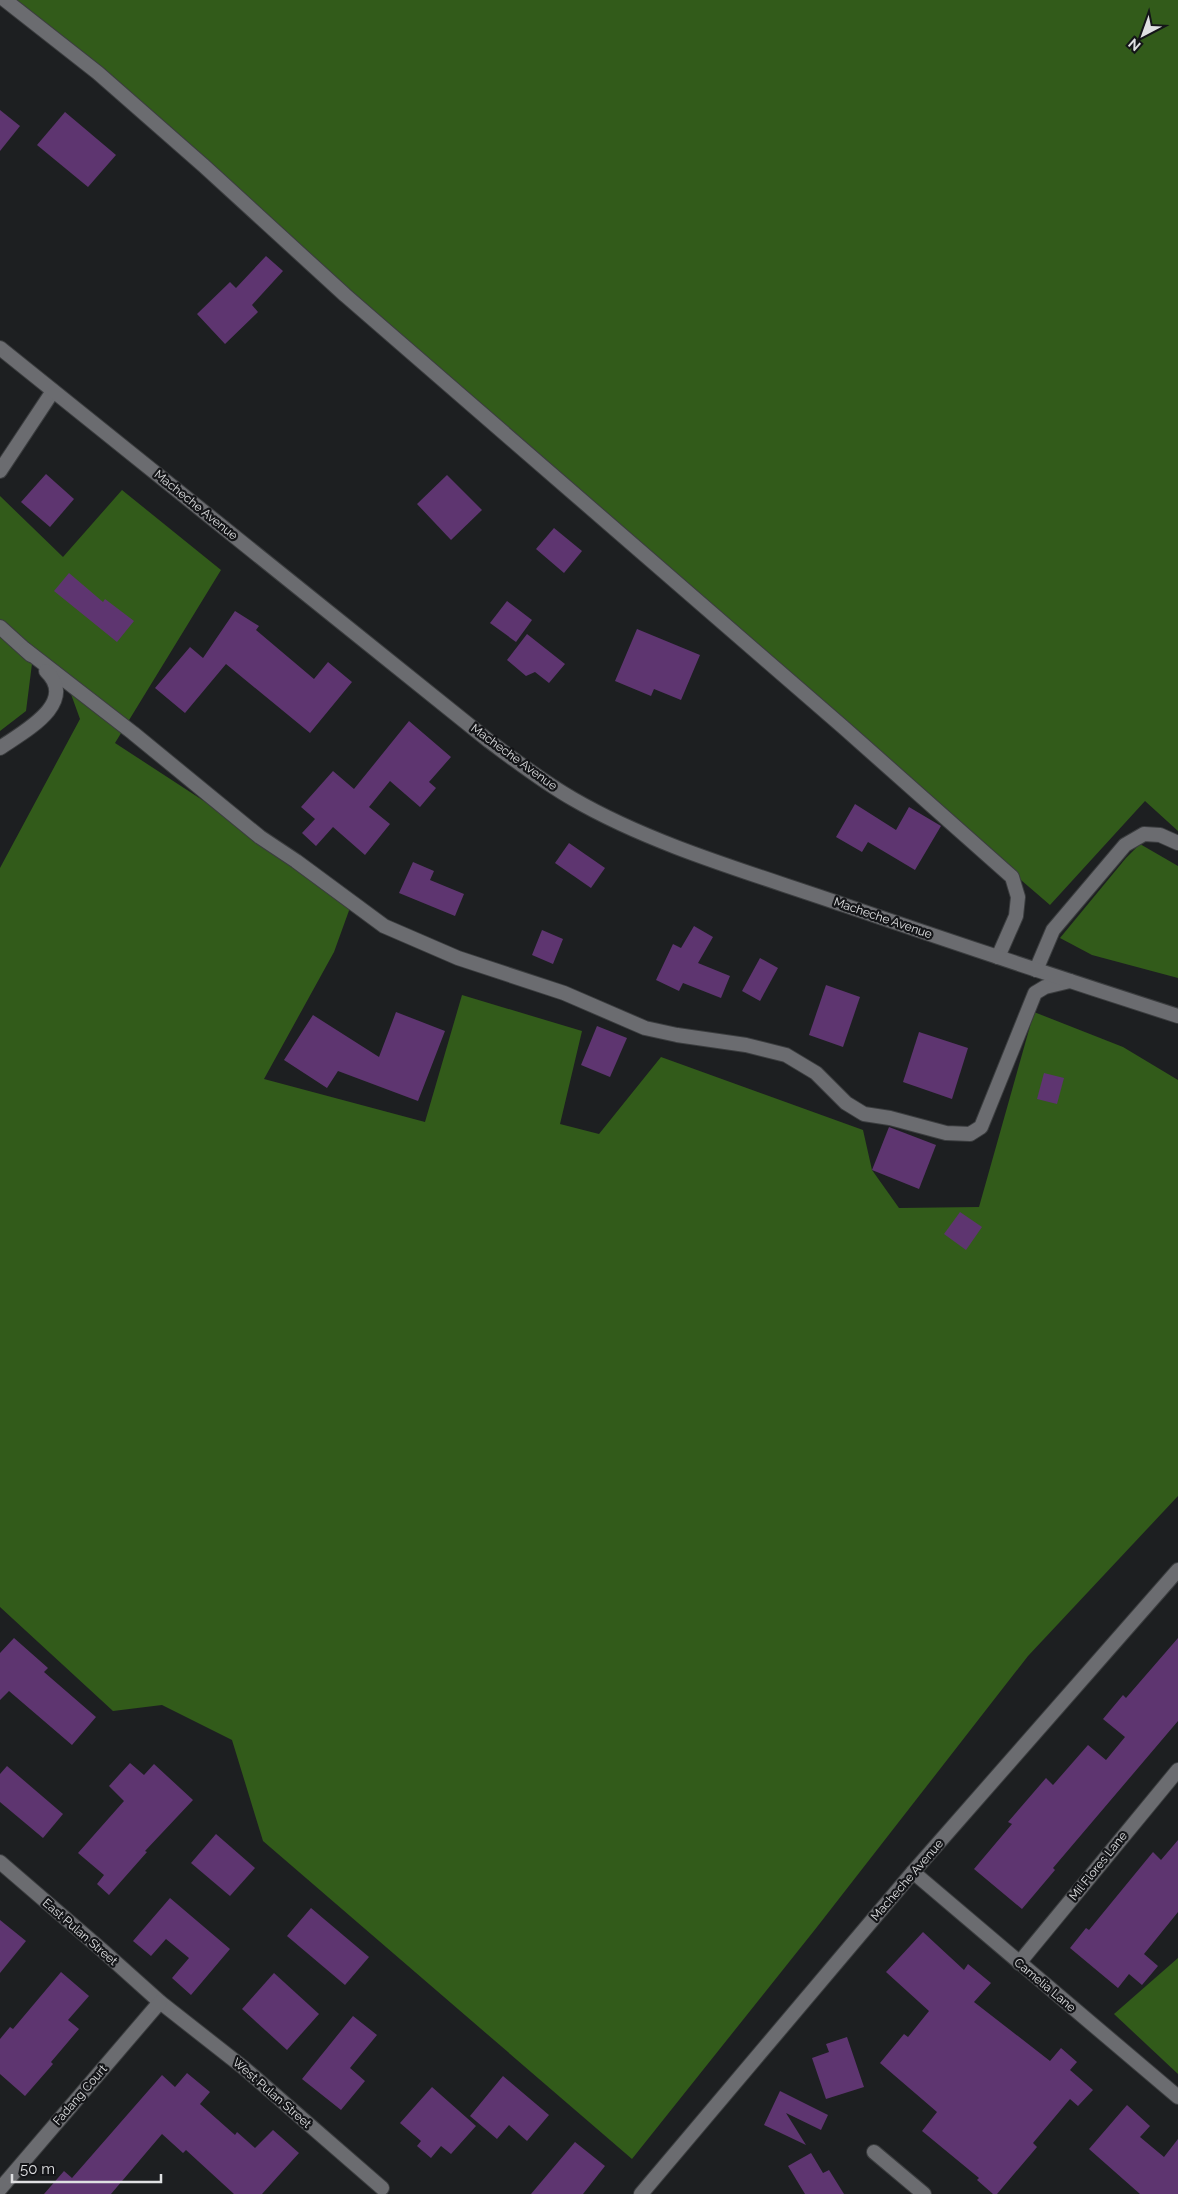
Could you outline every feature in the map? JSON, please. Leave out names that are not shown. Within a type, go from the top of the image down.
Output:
[{"type":"street","points":[[5,0],[98,73],[353,302],[843,727],[1012,877],[1018,897],[1016,916],[998,957]]},
{"type":"street","name":"Macheche Avenue","points":[[0,348],[489,741],[533,774],[574,800],[665,842],[1036,970],[1178,1016]]},
{"type":"street","points":[[0,471],[53,391]]},
{"type":"street","points":[[0,628],[133,732],[260,837],[384,926],[458,958],[564,993],[645,1028],[677,1035],[746,1045],[786,1055],[816,1073],[846,1103],[864,1114],[890,1118],[946,1133],[970,1134],[981,1127],[1035,993],[1045,987],[1070,981]]},
{"type":"street","points":[[0,748],[50,711],[55,702],[55,682],[26,650]]},
{"type":"street","points":[[1036,970],[1053,930],[1125,845],[1144,834],[1160,835],[1178,844]]},
{"type":"street","name":"Macheche Avenue","points":[[641,2194],[913,1872],[1178,1570]]},
{"type":"street","name":"Mil Flores Lane","points":[[1019,1963],[1178,1770]]},
{"type":"street","name":"East Pulan Street","points":[[0,1862],[160,2002]]},
{"type":"street","name":"Camelia Lane","points":[[913,1872],[1178,2097]]},
{"type":"street","name":"West Pulan Street","points":[[160,2002],[244,2068],[382,2188]]},
{"type":"street","name":"Fadang Court","points":[[0,2188],[160,2002]]},
{"type":"street","points":[[874,2152],[924,2194]]},
{"type":"green space","points":[[3,0],[1178,0],[1178,831],[1145,801],[1050,905],[694,598],[134,101]]},
{"type":"green space","points":[[122,490],[221,570],[115,743],[296,861],[351,905],[334,952],[264,1079],[425,1122],[462,995],[582,1031],[560,1124],[599,1134],[661,1057],[863,1130],[872,1170],[899,1208],[979,1207],[1034,1012],[1123,1047],[1178,1080],[1178,1496],[1028,1656],[817,1927],[632,2159],[263,1841],[232,1740],[162,1705],[113,1711],[0,1607],[0,868],[80,719],[63,672],[34,648],[26,711],[0,731],[0,496],[63,557]]},
{"type":"green space","points":[[1140,844],[1178,866],[1178,978],[1092,955],[1060,938],[1126,858]]},
{"type":"green space","points":[[1178,1958],[1178,2074],[1114,2014]]},
{"type":"building","points":[[0,110],[20,126],[0,151]]},
{"type":"building","points":[[65,112],[116,155],[88,187],[37,145]]},
{"type":"building","points":[[266,256],[283,271],[252,305],[258,312],[225,344],[197,314],[230,282],[236,288]]},
{"type":"building","points":[[46,474],[74,499],[50,527],[21,502]]},
{"type":"building","points":[[447,475],[482,510],[451,540],[417,504]]},
{"type":"building","points":[[554,528],[582,551],[564,573],[536,549]]},
{"type":"building","points":[[69,573],[103,602],[105,599],[134,621],[117,642],[54,591]]},
{"type":"building","points":[[507,601],[532,620],[516,642],[490,623]]},
{"type":"building","points":[[235,611],[259,626],[256,630],[314,679],[328,662],[352,682],[310,733],[226,664],[185,713],[155,688],[190,647],[203,658]]},
{"type":"building","points":[[637,629],[700,655],[681,700],[654,689],[651,696],[615,681]]},
{"type":"building","points":[[527,634],[565,664],[549,683],[535,672],[526,676],[507,660]]},
{"type":"building","points":[[409,721],[451,757],[429,782],[436,788],[420,807],[390,781],[369,807],[390,824],[365,855],[333,827],[316,846],[302,833],[315,819],[301,807],[333,771],[354,789]]},
{"type":"building","points":[[855,804],[896,830],[909,807],[941,826],[915,870],[868,842],[862,852],[836,837]]},
{"type":"building","points":[[569,843],[605,868],[591,888],[555,863]]},
{"type":"building","points":[[413,862],[434,871],[430,880],[464,894],[455,916],[399,893]]},
{"type":"building","points":[[694,926],[713,937],[698,963],[730,976],[721,998],[683,983],[679,991],[656,980],[673,944],[681,948]]},
{"type":"building","points":[[542,930],[563,939],[553,964],[532,955]]},
{"type":"building","points":[[760,958],[778,968],[760,1001],[742,991]]},
{"type":"building","points":[[826,985],[860,997],[843,1047],[809,1035]]},
{"type":"building","points":[[396,1012],[445,1031],[418,1101],[338,1071],[327,1088],[284,1060],[313,1015],[379,1057]]},
{"type":"building","points":[[597,1026],[627,1038],[610,1077],[581,1065]]},
{"type":"building","points":[[919,1032],[968,1048],[952,1099],[903,1082]]},
{"type":"building","points":[[1044,1073],[1064,1078],[1057,1104],[1037,1099]]},
{"type":"building","points":[[889,1127],[936,1145],[919,1189],[872,1170]]},
{"type":"building","points":[[960,1212],[982,1227],[966,1250],[944,1234]]},
{"type":"building","points":[[14,1638],[48,1668],[44,1672],[96,1717],[72,1745],[9,1691],[0,1700],[0,1653]]},
{"type":"building","points":[[1178,1638],[1178,1721],[1053,1868],[1055,1870],[1022,1909],[974,1869],[1012,1824],[1008,1822],[1046,1778],[1053,1785],[1088,1745],[1106,1760],[1125,1737],[1103,1719],[1123,1695],[1126,1698]]},
{"type":"building","points":[[130,1763],[144,1775],[154,1764],[193,1800],[145,1851],[147,1852],[109,1895],[97,1884],[104,1875],[78,1853],[124,1801],[109,1786]]},
{"type":"building","points":[[7,1766],[63,1814],[43,1838],[0,1802],[0,1774]]},
{"type":"building","points":[[216,1834],[255,1868],[230,1896],[191,1863]]},
{"type":"building","points":[[1178,1840],[1178,1912],[1144,1954],[1158,1966],[1142,1985],[1129,1974],[1118,1988],[1070,1948],[1086,1928],[1089,1930],[1153,1852],[1161,1860]]},
{"type":"building","points":[[170,1898],[230,1949],[191,1995],[172,1978],[189,1958],[166,1939],[151,1956],[133,1941]]},
{"type":"building","points":[[311,1908],[369,1957],[345,1985],[287,1936]]},
{"type":"building","points":[[0,1920],[26,1941],[0,1973]]},
{"type":"building","points":[[923,1932],[964,1970],[968,1964],[991,1983],[974,2002],[1050,2061],[1061,2048],[1077,2062],[1070,2070],[1093,2090],[1078,2106],[1070,2099],[1033,2143],[1037,2147],[997,2194],[993,2194],[977,2180],[979,2178],[922,2131],[937,2112],[880,2063],[904,2034],[908,2037],[929,2011],[886,1972]]},
{"type":"building","points":[[61,1972],[89,1996],[68,2020],[79,2029],[51,2062],[53,2064],[25,2096],[0,2074],[0,2039],[10,2027],[13,2029]]},
{"type":"building","points":[[274,1973],[319,2014],[287,2050],[242,2009]]},
{"type":"building","points":[[353,2016],[377,2035],[350,2068],[365,2081],[341,2110],[302,2079]]},
{"type":"building","points":[[847,2037],[864,2087],[826,2099],[812,2058],[829,2052],[826,2044]]},
{"type":"building","points":[[187,2073],[210,2092],[200,2104],[235,2135],[237,2132],[255,2148],[273,2130],[299,2153],[262,2194],[234,2194],[186,2150],[183,2153],[162,2134],[111,2194],[44,2194],[64,2171],[72,2178],[162,2075],[175,2087]]},
{"type":"building","points":[[503,2076],[549,2115],[527,2141],[509,2125],[497,2139],[470,2116]]},
{"type":"building","points":[[432,2087],[476,2126],[451,2154],[441,2146],[431,2158],[417,2146],[421,2141],[400,2123]]},
{"type":"building","points":[[780,2091],[828,2115],[821,2130],[786,2113],[806,2145],[764,2125]]},
{"type":"building","points":[[1127,2105],[1150,2126],[1140,2137],[1164,2157],[1178,2139],[1178,2194],[1140,2194],[1089,2149]]},
{"type":"building","points":[[575,2142],[605,2166],[583,2194],[531,2194]]},
{"type":"building","points":[[811,2153],[823,2173],[829,2170],[844,2194],[805,2194],[788,2166]]}]
